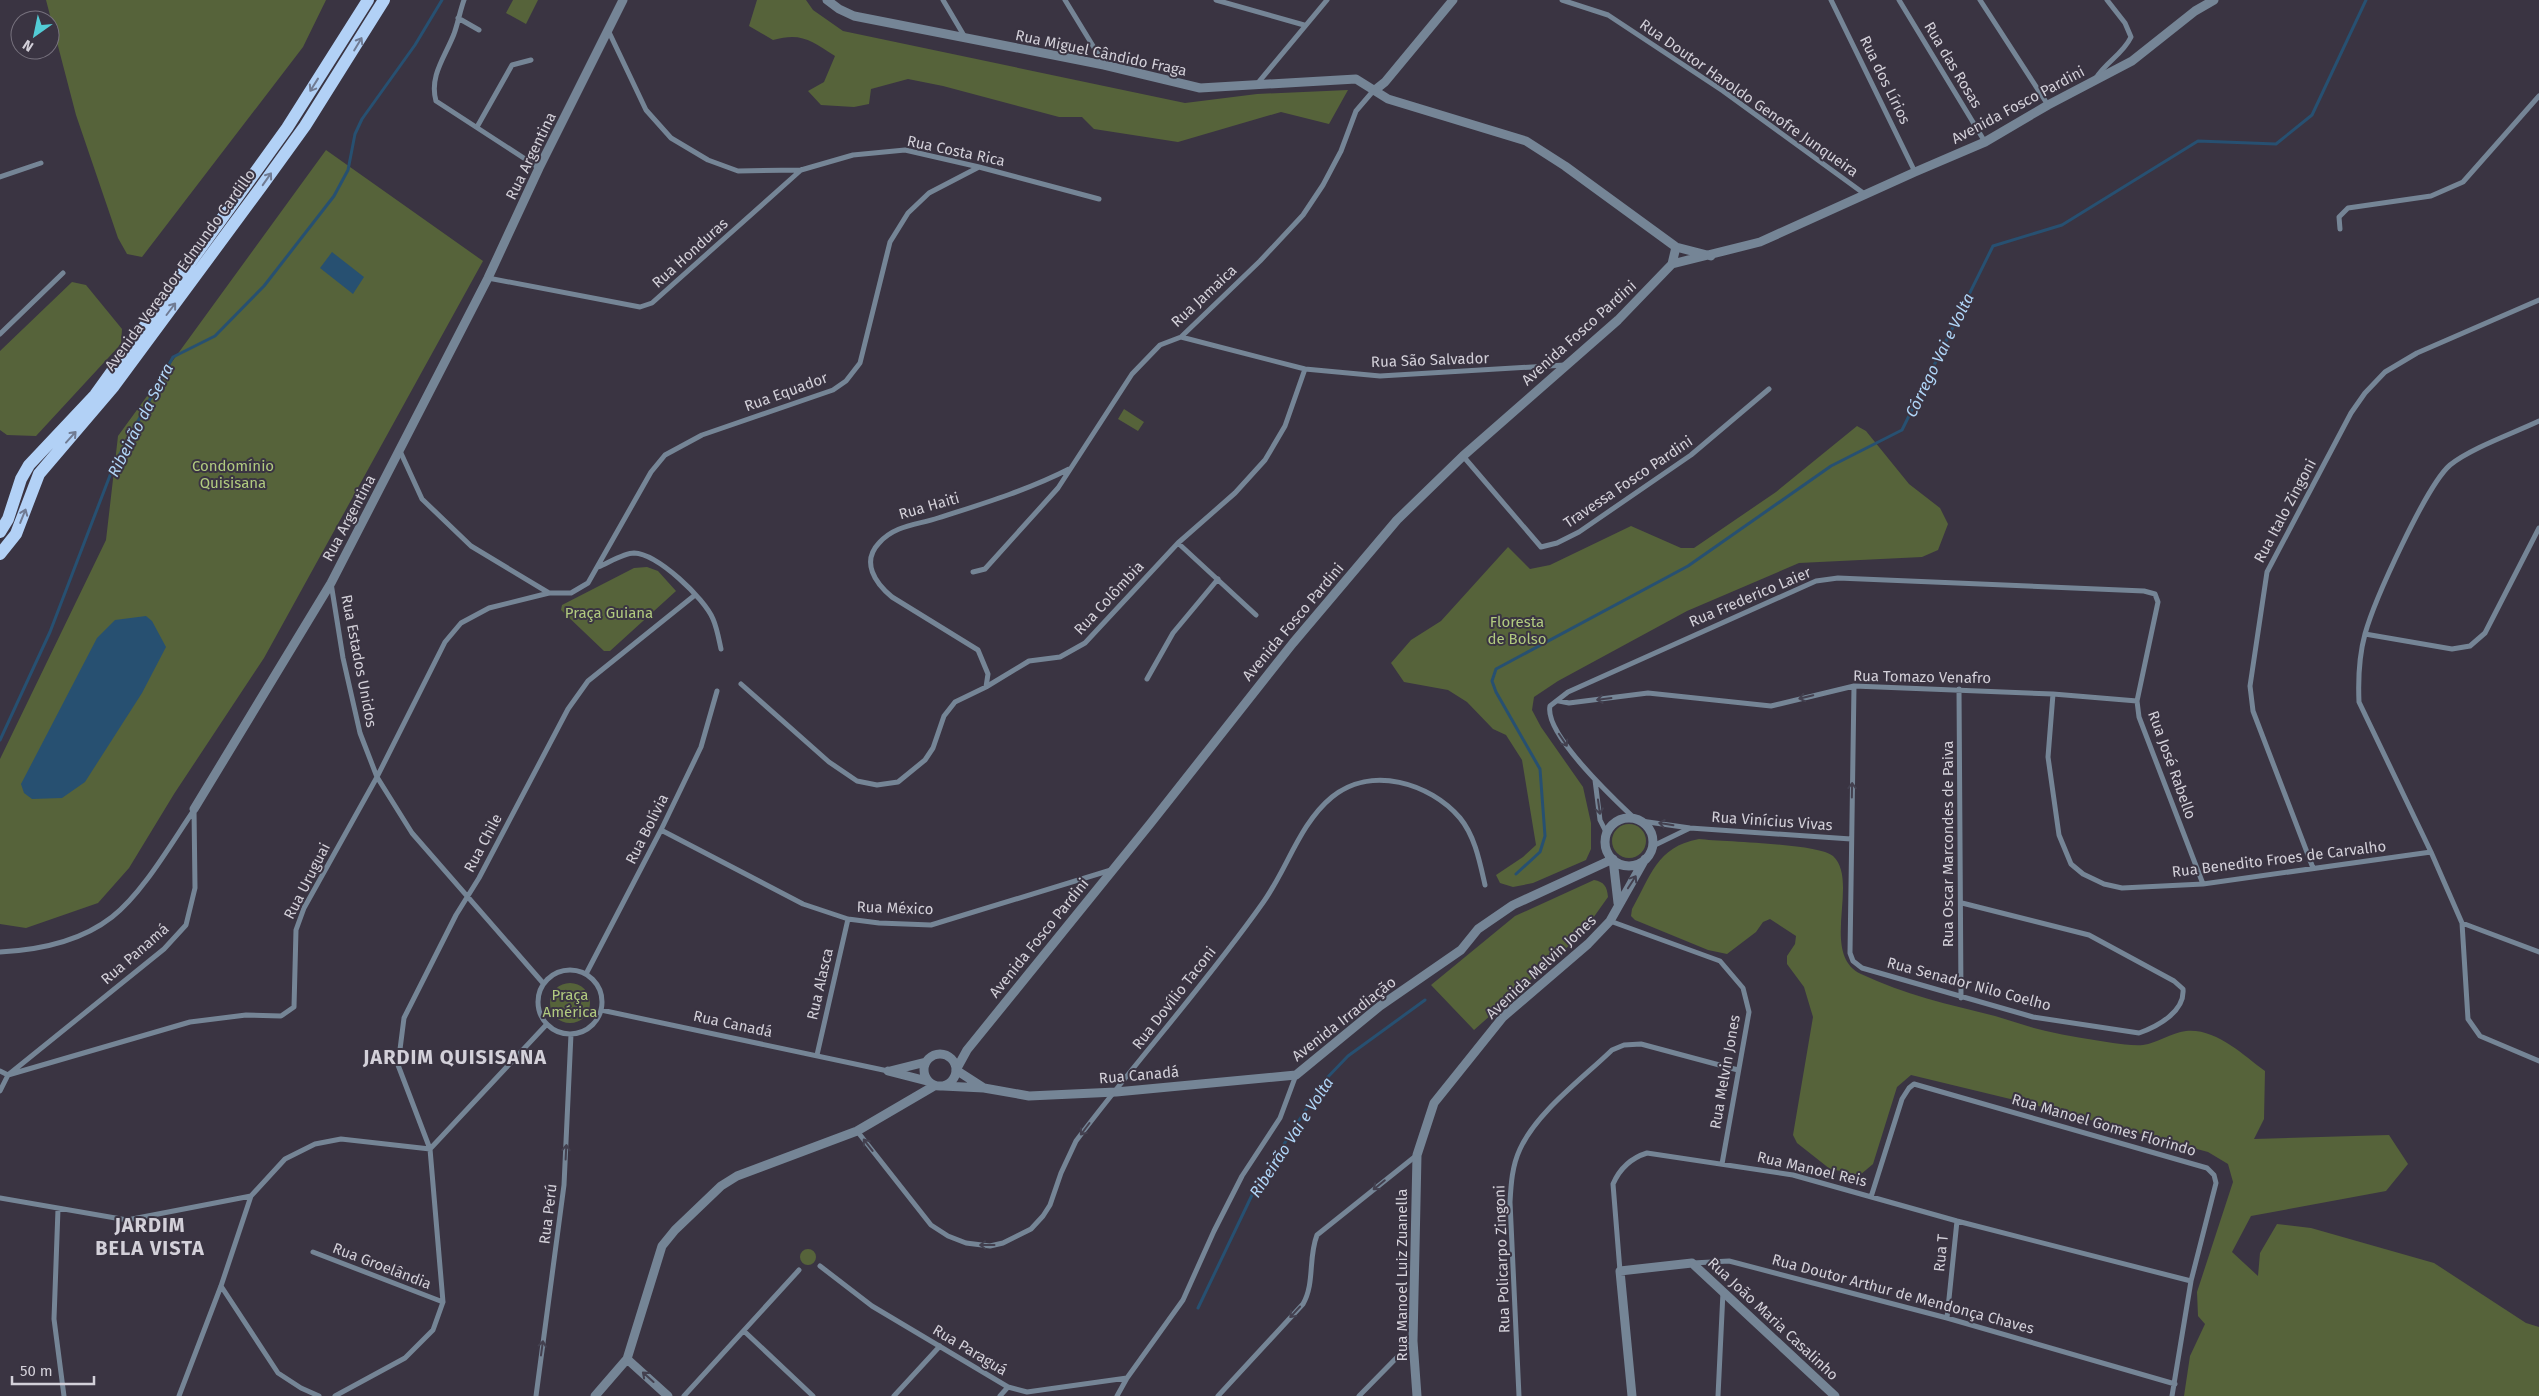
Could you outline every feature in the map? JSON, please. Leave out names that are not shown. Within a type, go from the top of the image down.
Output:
[{"type":"main road","name":"Avenida Vereador Edmundo Cardillo","points":[[0,532],[30,465],[101,388],[287,128],[368,0]]},
{"type":"main road","name":"Avenida Vereador Edmundo Cardillo","points":[[0,554],[16,534],[39,474],[114,386],[261,187],[305,126],[384,0]]},
{"type":"street","points":[[464,0],[454,34],[435,74],[433,89],[436,101],[539,168]]},
{"type":"street","name":"Rua Argentina","points":[[0,952],[26,951],[73,940],[112,917],[147,878],[194,809],[331,583],[488,278],[539,168],[623,0]]},
{"type":"street","name":"Rua Miguel Cândido Fraga","points":[[827,0],[839,9],[854,16],[1104,65],[1200,88],[1356,79],[1388,98],[1526,141],[1565,166],[1676,247]]},
{"type":"street","points":[[943,0],[967,39]]},
{"type":"street","points":[[1065,0],[1104,65]]},
{"type":"street","points":[[1216,0],[1304,25]]},
{"type":"street","points":[[1257,84],[1326,0]]},
{"type":"street","points":[[1375,90],[1385,82],[1453,0]]},
{"type":"street","name":"Rua Doutor Haroldo Genofre Junqueira","points":[[1562,0],[1608,15],[1722,91],[1866,195]]},
{"type":"street","name":"Rua dos Lírios","points":[[1831,0],[1915,172]]},
{"type":"street","name":"Rua das Rosas","points":[[1898,0],[1986,142]]},
{"type":"street","points":[[1980,0],[2048,104]]},
{"type":"street","points":[[2095,80],[2103,67],[2127,46],[2131,37],[2125,23],[2107,0]]},
{"type":"street","name":"Avenida Fosco Pardini","points":[[956,1070],[966,1050],[1317,614],[1397,520],[1464,456],[1618,320],[1672,264],[1711,256],[1760,242],[1986,142],[2048,104],[2132,61],[2195,11],[2214,0]]},
{"type":"street","points":[[458,18],[479,30]]},
{"type":"street","name":"Rua Costa Rica","points":[[608,30],[646,110],[671,138],[708,160],[738,170],[801,170],[853,156],[905,150],[979,167],[1099,199]]},
{"type":"street","points":[[477,128],[512,66],[531,60]]},
{"type":"street","name":"Rua Jamaica","points":[[973,572],[984,569],[1058,488],[1144,359],[1160,345],[1180,337],[1260,261],[1303,215],[1323,185],[1341,151],[1356,111],[1375,90]]},
{"type":"street","points":[[2340,229],[2339,217],[2348,208],[2431,196],[2463,182],[2539,96]]},
{"type":"street","points":[[0,177],[41,163]]},
{"type":"street","name":"Rua Equador","points":[[549,593],[571,592],[588,583],[651,472],[665,455],[702,435],[833,390],[846,382],[860,363],[890,242],[908,213],[929,193],[979,167]]},
{"type":"street","name":"Rua Honduras","points":[[488,278],[640,307],[652,303],[801,170]]},
{"type":"street","points":[[1672,264],[1676,247],[1711,256]]},
{"type":"street","points":[[0,334],[62,273]]},
{"type":"street","name":"Rua Italo Zingoni","points":[[2314,868],[2253,711],[2250,686],[2267,572],[2351,413],[2366,392],[2385,372],[2417,353],[2539,300]]},
{"type":"street","name":"Rua São Salvador","points":[[1180,337],[1305,369],[1389,376],[1565,365]]},
{"type":"street","name":"Rua Colômbia","points":[[741,684],[829,762],[858,781],[877,785],[898,782],[925,760],[933,748],[944,716],[955,702],[986,687],[1029,661],[1060,657],[1085,643],[1178,543],[1235,493],[1265,460],[1285,426],[1305,369]]},
{"type":"street","name":"Travessa Fosco Pardini","points":[[1464,456],[1541,548],[1557,543],[1579,532],[1692,455],[1769,389]]},
{"type":"street","points":[[2539,421],[2450,465],[2427,498],[2379,593],[2365,634],[2358,681],[2359,702],[2431,852],[2462,923],[2468,1020],[2480,1036],[2539,1061]]},
{"type":"street","points":[[400,451],[422,499],[471,546],[549,593]]},
{"type":"street","name":"Rua Haiti","points":[[986,687],[988,674],[978,650],[892,597],[879,586],[871,570],[871,556],[879,543],[896,529],[936,519],[1044,482],[1070,469]]},
{"type":"street","points":[[2365,634],[2452,649],[2470,646],[2485,634],[2539,528]]},
{"type":"street","points":[[1178,543],[1256,615]]},
{"type":"street","points":[[598,567],[633,553],[650,557],[669,570],[695,595],[713,618],[721,649]]},
{"type":"street","name":"Rua Frederico Laier","points":[[1559,701],[1568,692],[1816,581],[1838,578],[2144,591],[2155,594]]},
{"type":"street","points":[[1147,679],[1172,633],[1218,579]]},
{"type":"street","name":"Rua Estados Unidos","points":[[331,583],[343,658],[360,733],[377,777],[412,833],[469,895],[543,983]]},
{"type":"street","name":"Rua Uruguai","points":[[8,1075],[190,1022],[246,1015],[281,1016],[294,1008],[296,930],[304,908],[377,777],[445,642],[461,623],[489,608],[549,593]]},
{"type":"street","name":"Rua José Rabello","points":[[2155,594],[2158,602],[2137,701],[2139,718],[2203,884]]},
{"type":"street","name":"Rua Chile","points":[[443,1302],[430,1149],[398,1064],[399,1038],[404,1018],[456,915],[469,895],[568,709],[588,681],[695,595]]},
{"type":"street","name":"Rua Tomazo Venafro","points":[[1559,701],[1569,703],[1648,693],[1771,706],[1854,686],[1959,689],[2137,701]]},
{"type":"street","name":"Rua Senador Nilo Coelho","points":[[1854,686],[1850,953],[1853,961],[1862,968],[2032,1017],[2139,1033],[2152,1028],[2177,1010],[2184,998],[2183,988],[2174,981],[2089,936],[1962,903]]},
{"type":"street","name":"Rua Oscar Marcondes de Paiva","points":[[1959,689],[1962,903],[1961,998]]},
{"type":"street","name":"Rua Bolívia","points":[[586,974],[661,830],[701,747],[717,691]]},
{"type":"street","name":"Rua Benedito Froes de Carvalho","points":[[2053,694],[2048,757],[2059,835],[2071,864],[2083,874],[2104,884],[2122,888],[2203,884],[2431,852]]},
{"type":"street","points":[[1559,701],[1550,706],[1551,721],[1564,743],[1595,779],[1651,832],[1652,846],[1645,859],[1640,863],[1626,865],[1613,859]]},
{"type":"street","points":[[1595,779],[1600,820],[1607,834]]},
{"type":"street","name":"Rua Dovílio Taconi","points":[[857,1130],[931,1225],[948,1236],[966,1243],[990,1246],[1017,1237],[1031,1230],[1043,1216],[1050,1205],[1061,1173],[1076,1141],[1264,902],[1313,815],[1332,796],[1364,781],[1383,780],[1426,791],[1443,802],[1461,820],[1473,842],[1486,885]]},
{"type":"street","name":"Rua Panamá","points":[[8,1075],[164,949],[186,924],[195,888],[194,809]]},
{"type":"street","points":[[1618,903],[1613,859],[1607,849],[1607,834],[1610,828],[1620,820],[1638,820]]},
{"type":"street","name":"Rua Vinícius Vivas","points":[[1638,820],[1690,828],[1851,839]]},
{"type":"street","name":"Rua Vinícius Vivas","points":[[1652,846],[1690,828]]},
{"type":"street","name":"Rua México","points":[[661,830],[803,904],[848,918],[879,923],[931,925],[1111,870]]},
{"type":"street","points":[[1592,868],[1607,849]]},
{"type":"street","name":"Avenida Irradiação","points":[[1117,1396],[1126,1378],[1183,1300],[1214,1231],[1242,1176],[1280,1118],[1296,1075],[1380,1006],[1461,950],[1478,929],[1513,904],[1613,859]]},
{"type":"street","name":"Avenida Melvin Jones","points":[[1417,1155],[1434,1103],[1503,1017],[1588,944],[1610,921],[1618,903],[1645,859]]},
{"type":"street","name":"Rua Alasca","points":[[817,1055],[848,918]]},
{"type":"street","name":"Rua Melvin Jones","points":[[1610,921],[1720,961],[1744,988],[1749,1012],[1722,1164]]},
{"type":"street","points":[[2462,923],[2539,952]]},
{"type":"street","points":[[568,969],[586,974],[600,990],[601,1010],[590,1027],[581,1032],[571,1034],[554,1030],[547,1024],[538,1009],[537,1000],[543,983],[558,971],[568,969]]},
{"type":"street","name":"Rua Canadá","points":[[601,1010],[817,1055],[935,1084],[984,1088],[1029,1096],[1116,1092],[1296,1075]]},
{"type":"street","points":[[179,1396],[221,1286],[251,1196],[285,1159],[315,1144],[341,1139],[430,1149],[547,1024]]},
{"type":"street","name":"Rua Perú","points":[[536,1396],[564,1184],[571,1034]]},
{"type":"street","name":"Rua Policarpo Zingoni","points":[[1520,1396],[1510,1202],[1512,1175],[1520,1149],[1541,1117],[1612,1050],[1624,1045],[1640,1044],[1738,1070]]},
{"type":"street","points":[[888,1071],[926,1062],[934,1055],[966,1050]]},
{"type":"street","points":[[943,1054],[952,1060],[956,1070],[984,1088]]},
{"type":"street","points":[[926,1062],[924,1072],[935,1084]]},
{"type":"street","points":[[595,1396],[627,1359],[662,1246],[675,1230],[721,1186],[737,1176],[857,1130],[935,1084],[951,1082],[956,1070]]},
{"type":"street","points":[[0,1071],[8,1075],[0,1091]]},
{"type":"street","name":"Rua Manoel Gomes Florindo","points":[[1872,1197],[1902,1099],[1914,1084],[1921,1084],[2207,1168],[2214,1175],[2216,1183],[2191,1281],[2172,1396]]},
{"type":"street","name":"Rua Manoel Reis","points":[[1632,1396],[1613,1184],[1618,1172],[1636,1157],[1647,1152],[1793,1175],[1957,1221],[2191,1281]]},
{"type":"street","points":[[1218,1396],[1303,1304],[1310,1292],[1313,1246],[1317,1235],[1417,1155]]},
{"type":"street","name":"Rua Manoel Luiz Zuanella","points":[[1417,1155],[1413,1341],[1417,1396]]},
{"type":"street","points":[[0,1198],[127,1220],[251,1196]]},
{"type":"street","points":[[58,1209],[54,1319],[64,1396]]},
{"type":"street","name":"Rua T","points":[[1947,1318],[1957,1221]]},
{"type":"street","name":"Rua Groelândia","points":[[313,1252],[443,1302]]},
{"type":"street","name":"Rua Doutor Arthur de Mendonça Chaves","points":[[1620,1271],[1729,1261],[1947,1318],[2175,1384]]},
{"type":"street","name":"Rua João Maria Casalinho","points":[[1692,1263],[1835,1396]]},
{"type":"street","name":"Rua Paraguá","points":[[820,1266],[872,1306],[1008,1387],[1027,1392],[1126,1378]]},
{"type":"street","points":[[684,1396],[745,1332],[799,1270]]},
{"type":"street","points":[[221,1286],[278,1373],[301,1388],[319,1396]]},
{"type":"street","points":[[1718,1396],[1723,1290]]},
{"type":"street","points":[[335,1396],[405,1358],[433,1330],[443,1302]]},
{"type":"street","points":[[745,1332],[813,1396]]},
{"type":"street","points":[[1360,1396],[1413,1341]]},
{"type":"street","points":[[894,1396],[940,1346]]},
{"type":"street","points":[[627,1359],[668,1396]]},
{"type":"street","points":[[1000,1396],[1008,1387]]},
{"type":"green space","points":[[46,0],[326,0],[303,47],[142,257],[127,254],[118,238],[76,115],[60,54],[60,10],[49,10]]},
{"type":"green space","points":[[513,0],[538,0],[526,24],[506,13]]},
{"type":"green space","points":[[757,0],[806,0],[813,10],[843,31],[1185,103],[1257,94],[1348,90],[1329,124],[1281,112],[1178,142],[1094,129],[1082,117],[1059,117],[943,86],[908,79],[871,89],[869,104],[854,107],[821,105],[808,91],[824,82],[835,56],[806,39],[792,37],[773,40],[749,26]]},
{"type":"green space","name":"Condomínio Quisisana","points":[[326,150],[483,261],[264,658],[174,794],[129,868],[98,903],[26,928],[0,924],[0,759],[106,540],[118,436]]},
{"type":"green space","points":[[72,282],[86,285],[122,329],[121,344],[36,436],[7,435],[0,430],[0,351]]},
{"type":"green space","points":[[1124,409],[1144,422],[1138,431],[1118,419]]},
{"type":"green space","name":"Floresta de Bolso","points":[[1857,426],[1866,431],[1909,484],[1940,508],[1948,524],[1938,550],[1922,557],[1799,563],[1687,611],[1558,681],[1534,697],[1532,710],[1541,727],[1583,787],[1591,823],[1591,849],[1586,860],[1533,883],[1513,887],[1500,883],[1496,875],[1523,857],[1536,845],[1522,760],[1506,735],[1493,729],[1467,702],[1448,690],[1404,682],[1391,663],[1411,640],[1441,621],[1508,547],[1530,569],[1550,565],[1631,526],[1681,548],[1694,548],[1776,492]]},
{"type":"green space","name":"Praça Guiana","points":[[647,567],[658,571],[676,591],[610,651],[604,651],[561,610],[562,605],[634,568]]},
{"type":"green space","points":[[1629,824],[1636,825],[1641,829],[1645,834],[1645,848],[1641,853],[1636,857],[1629,858],[1622,857],[1617,853],[1613,848],[1612,841],[1613,834],[1617,829],[1622,825]]},
{"type":"green space","points":[[1699,839],[1809,848],[1833,856],[1840,867],[1843,882],[1841,934],[1843,951],[1849,964],[1861,974],[1877,981],[1927,998],[2039,1029],[2113,1043],[2143,1045],[2186,1031],[2208,1034],[2228,1044],[2265,1071],[2264,1119],[2254,1139],[2389,1135],[2408,1164],[2386,1191],[2251,1216],[2232,1252],[2258,1276],[2260,1253],[2277,1224],[2311,1228],[2434,1263],[2526,1323],[2539,1327],[2539,1396],[2184,1396],[2190,1356],[2205,1324],[2198,1316],[2197,1292],[2233,1182],[2228,1164],[2208,1152],[2031,1104],[1911,1075],[1897,1087],[1873,1164],[1860,1175],[1830,1169],[1797,1143],[1793,1135],[1813,1017],[1804,987],[1787,964],[1787,956],[1795,944],[1796,936],[1770,919],[1763,922],[1756,932],[1727,954],[1708,950],[1635,920],[1631,916],[1632,909],[1656,865],[1673,849]]},
{"type":"green space","points":[[1594,880],[1604,885],[1608,897],[1581,935],[1474,1030],[1431,985],[1515,916]]},
{"type":"green space","name":"Praça América","points":[[570,983],[584,989],[590,1003],[584,1017],[570,1023],[556,1017],[550,1003],[556,989]]},
{"type":"green space","points":[[805,1249],[811,1249],[816,1254],[814,1263],[805,1265],[800,1260],[800,1254]]},
{"type":"water","points":[[332,252],[364,277],[353,294],[320,268]]},
{"type":"water","points":[[146,616],[152,621],[166,647],[142,693],[85,782],[62,798],[32,799],[24,793],[21,784],[97,638],[115,620]]},
{"type":"waterway","name":"Ribeirão da Serra","points":[[0,740],[50,632],[114,465],[173,357],[215,336],[264,286],[334,196],[348,170],[355,134],[362,119],[415,45],[442,0]]},
{"type":"waterway","name":"Córrego Vai e Volta","points":[[1516,874],[1540,852],[1545,836],[1540,769],[1496,692],[1492,681],[1496,669],[1688,566],[1831,466],[1902,430],[1993,246],[2062,225],[2198,141],[2276,144],[2312,115],[2366,0]]},
{"type":"waterway","name":"Ribeirão Vai e Volta","points":[[1198,1308],[1253,1193],[1324,1081],[1348,1056],[1425,1000]]},
{"type":"district","name":"JARDIM QUISISANA","points":[[455,1057]]},
{"type":"district","name":"JARDIM BELA VISTA","points":[[150,1236]]}]
